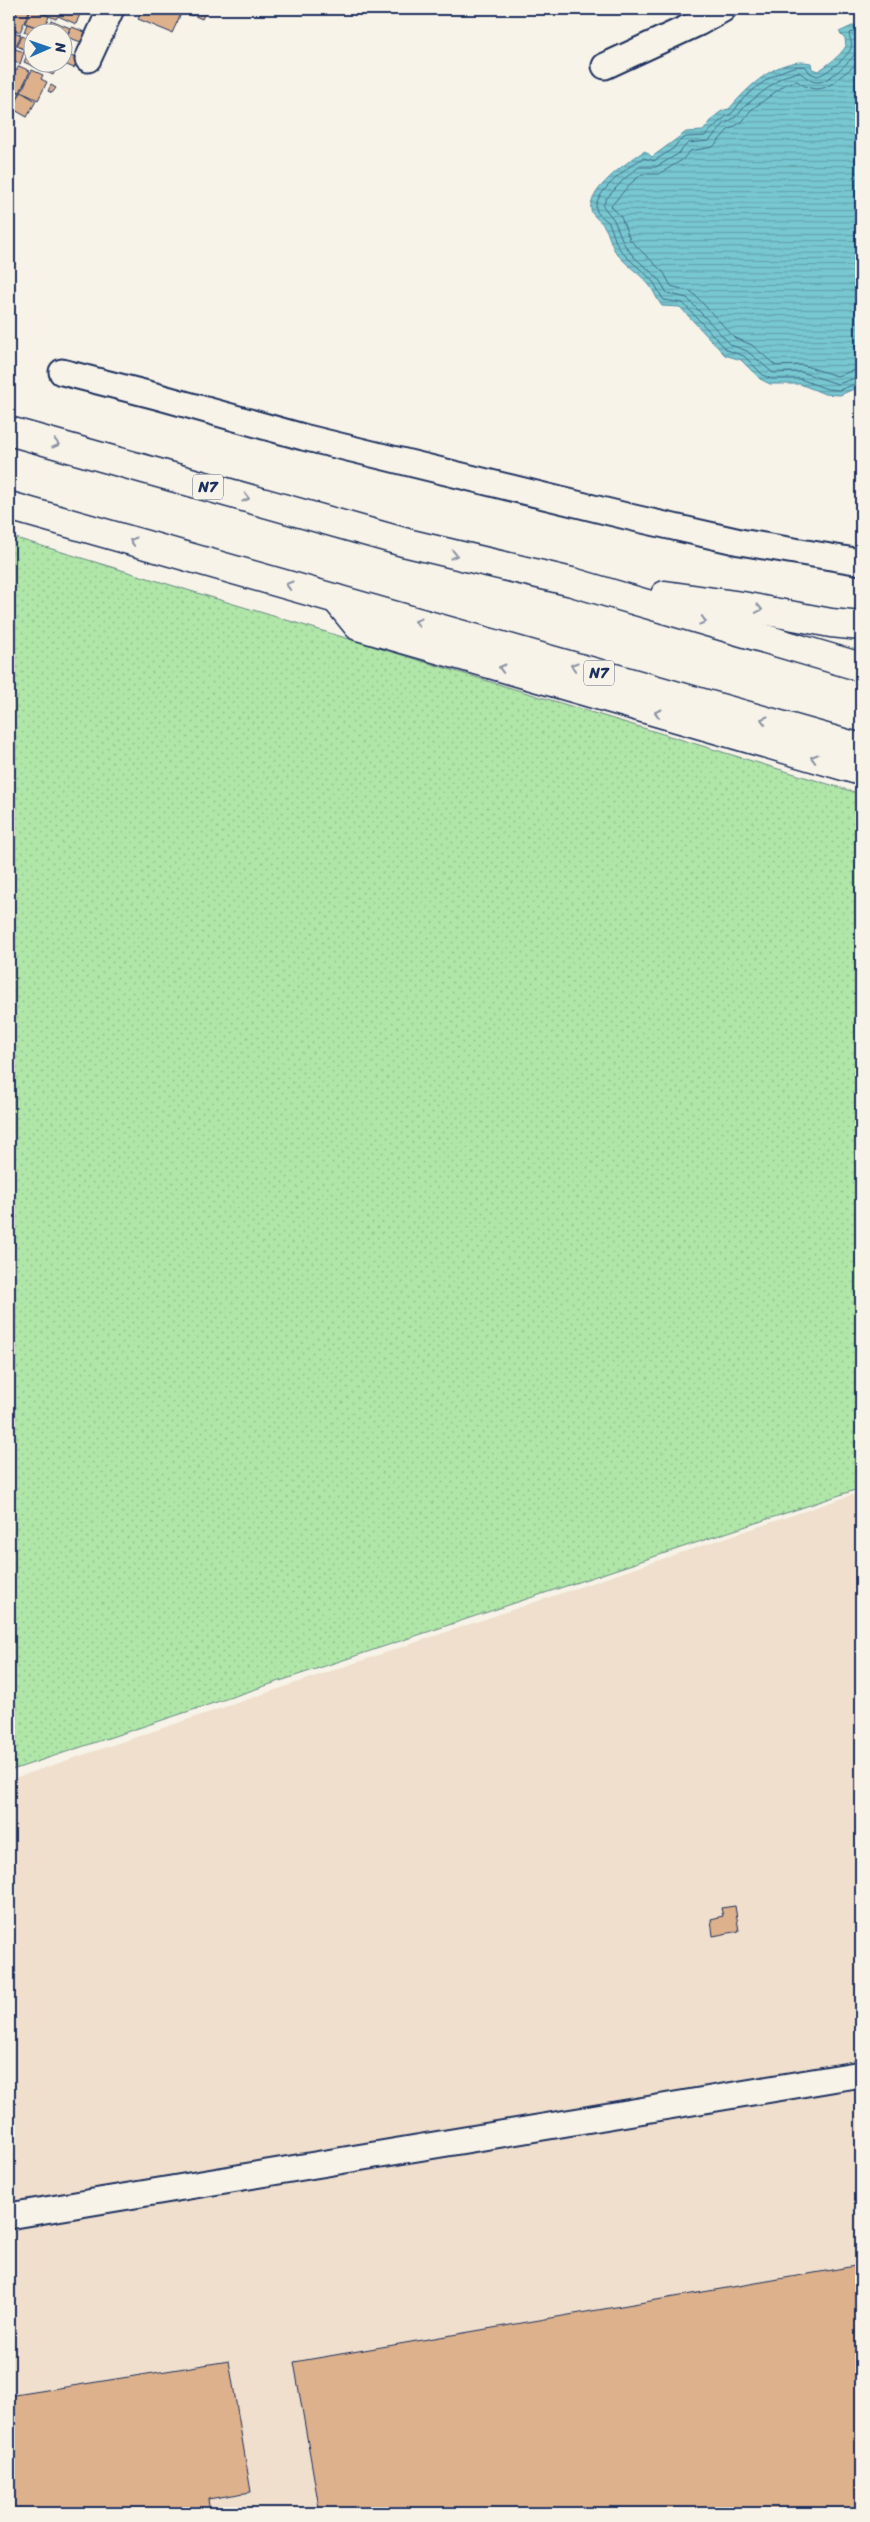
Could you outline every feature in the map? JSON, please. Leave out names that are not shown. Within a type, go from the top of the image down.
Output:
[{"type":"highway","name":"N7","points":[[9,431],[407,543],[572,582],[861,667]]},
{"type":"highway","name":"N7","points":[[9,506],[861,748]]},
{"type":"highway","points":[[572,582],[742,606],[831,623],[861,626]]},
{"type":"highway","points":[[336,599],[358,626],[861,771]]},
{"type":"street","points":[[88,58],[110,9]]},
{"type":"street","points":[[605,66],[698,23],[723,9]]},
{"type":"street","points":[[62,372],[302,437],[634,518],[740,542],[861,562]]},
{"type":"street","points":[[9,2216],[861,2074]]},
{"type":"shaded area","points":[[861,1492],[861,2513],[9,2513],[9,1780]]},
{"type":"green space","points":[[9,536],[861,794],[861,1488],[9,1771]]},
{"type":"water","points":[[852,26],[861,26],[861,386],[840,395],[825,394],[800,384],[770,384],[760,379],[741,360],[725,355],[680,307],[662,306],[646,281],[623,261],[615,251],[606,229],[591,211],[591,204],[606,181],[630,160],[645,151],[652,157],[686,132],[703,131],[717,114],[729,109],[765,75],[787,64],[799,62],[811,63],[812,69],[818,71],[826,66],[846,46],[845,38],[839,32]]},
{"type":"building","points":[[9,9],[18,9],[12,22],[9,21]]},
{"type":"building","points":[[18,9],[30,9],[24,22],[22,22],[20,32],[10,28]]},
{"type":"building","points":[[31,9],[49,16],[47,22],[25,22]]},
{"type":"building","points":[[46,9],[82,9],[76,24],[58,16],[56,19],[44,14]]},
{"type":"building","points":[[130,9],[142,9],[141,13]]},
{"type":"building","points":[[143,9],[167,9],[181,14],[172,33],[138,19]]},
{"type":"building","points":[[186,9],[195,9],[192,16],[184,12]]},
{"type":"building","points":[[196,9],[207,9],[202,19],[193,15]]},
{"type":"building","points":[[72,27],[90,34],[84,48],[79,45],[81,42],[72,39]]},
{"type":"building","points":[[10,30],[21,35],[12,55],[9,54]]},
{"type":"building","points":[[22,36],[22,48],[17,46]]},
{"type":"building","points":[[15,49],[22,51],[20,64],[11,60]]},
{"type":"building","points":[[72,56],[78,59],[74,68],[72,67]]},
{"type":"building","points":[[19,66],[22,67],[22,72],[30,72],[20,92],[9,87],[9,68],[16,71]]},
{"type":"building","points":[[31,72],[43,75],[41,79],[47,82],[38,100],[21,92]]},
{"type":"building","points":[[51,85],[56,88],[52,93],[48,91]]},
{"type":"building","points":[[9,87],[20,93],[9,110]]},
{"type":"building","points":[[21,92],[36,101],[27,117],[13,109]]},
{"type":"building","points":[[735,1906],[739,1931],[713,1936],[711,1919],[723,1916],[721,1908]]},
{"type":"building","points":[[861,2265],[861,2513],[320,2513],[294,2362]]},
{"type":"building","points":[[229,2361],[251,2492],[208,2499],[210,2513],[9,2513],[9,2396]]}]
